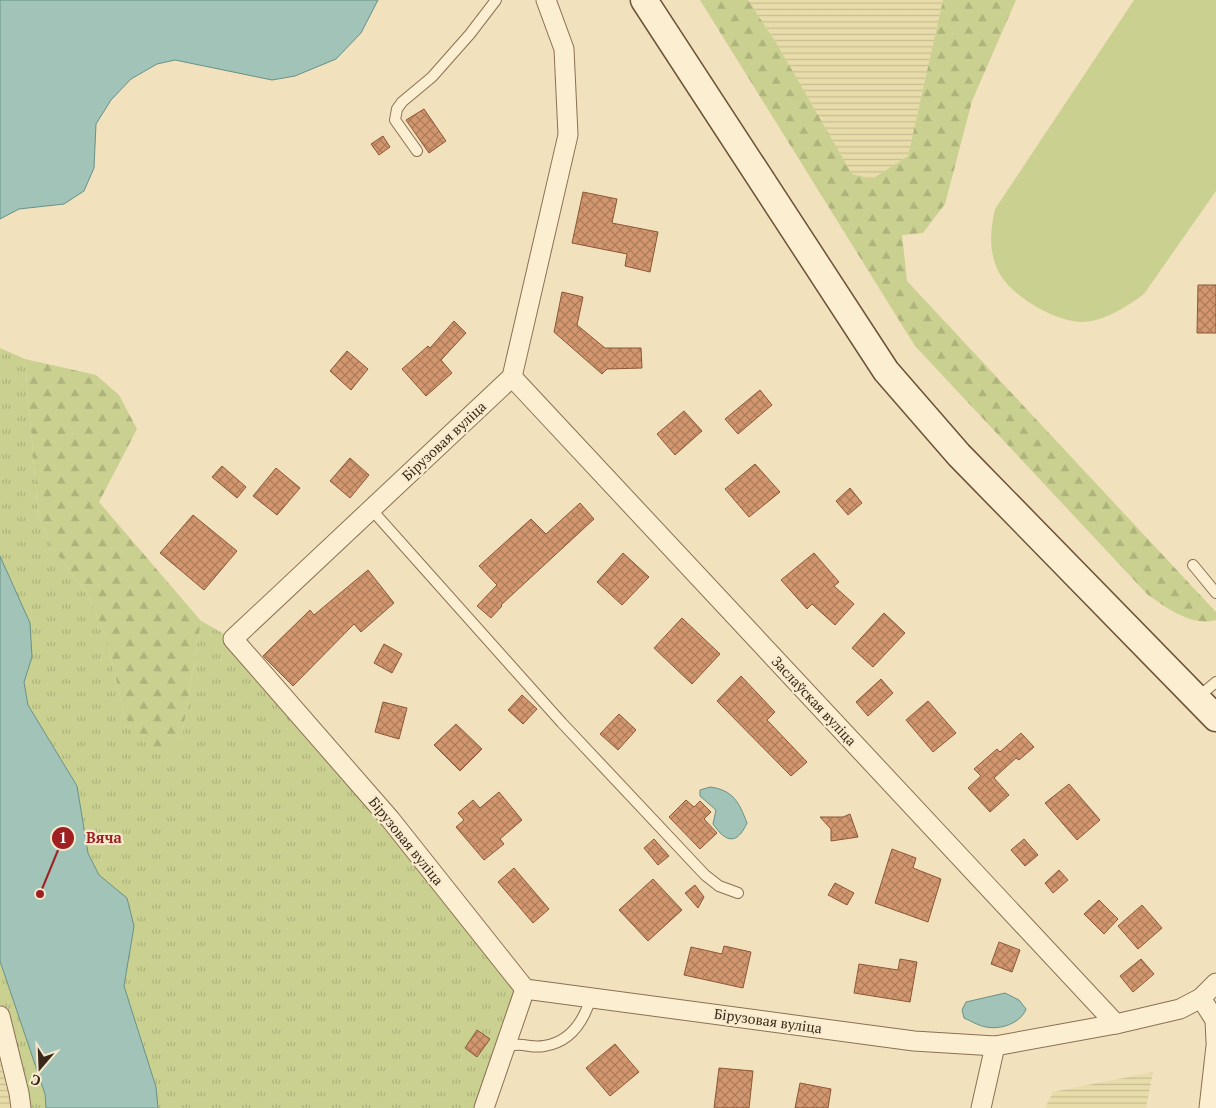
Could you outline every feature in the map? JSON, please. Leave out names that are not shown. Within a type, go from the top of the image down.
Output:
[{"type":"main road","points":[[644,0],[886,371],[959,455],[1206,690],[1216,718]]},
{"type":"street","points":[[512,377],[568,135],[564,49],[546,0]]},
{"type":"street","name":"Бірузовая вуліца","points":[[512,377],[233,639],[390,819],[525,990],[914,1041],[995,1046],[1116,1024],[1180,1009],[1201,998],[1216,983]]},
{"type":"street","name":"Заслаўская вуліца","points":[[512,377],[1116,1024]]},
{"type":"street","points":[[484,1108],[525,990]]},
{"type":"street","points":[[1201,998],[1214,1020],[1216,1042]]},
{"type":"street","points":[[0,1016],[19,1094],[20,1108]]},
{"type":"street","points":[[981,1108],[995,1046]]},
{"type":"street","points":[[1209,1108],[1216,1046]]},
{"type":"lane","points":[[417,152],[395,120],[397,110],[458,49],[496,0]]},
{"type":"lane","points":[[372,509],[562,723],[704,875],[719,886],[738,893]]},
{"type":"lane","points":[[1194,565],[1216,593]]},
{"type":"lane","points":[[505,1047],[518,1043],[543,1046],[558,1042],[580,1025],[592,998]]},
{"type":"shaded area","points":[[748,0],[943,0],[908,156],[872,179],[852,174],[777,44]]},
{"type":"shaded area","points":[[0,1060],[9,1095],[10,1108],[0,1108]]},
{"type":"shaded area","points":[[1153,1072],[1146,1108],[1045,1108],[1053,1092]]},
{"type":"green space","points":[[700,0],[748,0],[777,44],[852,174],[872,179],[908,156],[943,0],[1016,0],[972,101],[945,204],[923,233],[902,235],[907,281],[1216,612],[1216,620],[1198,621],[1189,619],[1148,595],[915,346]]},
{"type":"green space","points":[[1134,0],[1216,0],[1216,191],[1144,294],[1107,316],[1090,321],[1072,321],[1060,318],[1037,307],[1007,284],[997,268],[992,251],[993,217],[995,209]]},
{"type":"green space","points":[[0,348],[25,359],[38,514],[50,545],[87,593],[107,639],[125,718],[181,742],[201,621],[233,639],[525,989],[484,1108],[158,1108],[156,1087],[124,986],[134,926],[127,899],[99,875],[88,853],[77,786],[28,705],[24,682],[32,657],[30,623],[0,556]]},
{"type":"green space","points":[[25,359],[96,375],[119,395],[137,429],[99,502],[201,621],[181,742],[169,753],[157,750],[125,718],[107,639],[87,593],[50,545],[38,514]]},
{"type":"green space","points":[[0,961],[45,1094],[46,1108],[21,1108],[0,1016]]},
{"type":"water","points":[[0,0],[378,0],[361,33],[336,59],[295,76],[272,80],[175,60],[157,64],[131,79],[111,100],[96,124],[94,168],[84,191],[64,204],[19,209],[0,219]]},
{"type":"water","points":[[0,556],[30,623],[32,657],[24,682],[28,705],[77,786],[88,853],[99,875],[127,898],[134,926],[124,986],[156,1087],[158,1108],[46,1108],[45,1094],[0,961]]},
{"type":"water","points":[[710,787],[730,794],[741,809],[747,823],[735,838],[731,839],[722,835],[713,824],[716,810],[700,796],[700,790]]},
{"type":"water","points":[[1005,993],[1019,1000],[1026,1009],[1015,1022],[992,1028],[981,1026],[964,1018],[962,1010],[966,1002]]},
{"type":"building","points":[[424,109],[446,141],[429,153],[406,120]]},
{"type":"building","points":[[383,136],[390,147],[379,155],[371,144]]},
{"type":"building","points":[[583,192],[617,199],[612,223],[658,232],[650,272],[625,266],[627,254],[572,243]]},
{"type":"building","points":[[1198,285],[1216,285],[1216,333],[1197,333]]},
{"type":"building","points":[[562,292],[583,297],[577,325],[605,348],[641,348],[642,368],[607,369],[602,374],[554,332]]},
{"type":"building","points":[[454,321],[466,333],[441,360],[452,373],[426,396],[402,369],[428,346],[430,348]]},
{"type":"building","points":[[347,351],[368,369],[351,390],[330,371]]},
{"type":"building","points":[[760,390],[772,405],[738,434],[725,419]]},
{"type":"building","points":[[684,411],[702,431],[675,455],[657,434]]},
{"type":"building","points":[[350,458],[369,475],[350,498],[330,481]]},
{"type":"building","points":[[755,464],[780,492],[749,517],[725,489]]},
{"type":"building","points":[[222,466],[246,487],[237,498],[212,477]]},
{"type":"building","points":[[276,468],[300,488],[277,515],[253,496]]},
{"type":"building","points":[[850,488],[862,503],[848,515],[836,501]]},
{"type":"building","points":[[580,503],[594,519],[501,605],[491,618],[477,606],[497,585],[479,566],[531,519],[546,534]]},
{"type":"building","points":[[193,515],[237,551],[204,590],[160,553]]},
{"type":"building","points":[[623,553],[649,577],[622,605],[597,582]]},
{"type":"building","points":[[814,553],[839,582],[834,586],[854,604],[835,625],[812,604],[807,609],[781,580]]},
{"type":"building","points":[[368,570],[394,603],[361,632],[354,624],[293,686],[263,656],[310,610],[314,615]]},
{"type":"building","points":[[884,613],[905,633],[873,667],[852,648]]},
{"type":"building","points":[[682,618],[720,654],[692,684],[654,648]]},
{"type":"building","points":[[384,644],[402,654],[392,673],[374,663]]},
{"type":"building","points":[[741,676],[775,712],[767,720],[807,762],[791,776],[717,701]]},
{"type":"building","points":[[881,679],[893,693],[868,716],[856,702]]},
{"type":"building","points":[[522,695],[537,709],[523,724],[508,710]]},
{"type":"building","points":[[928,701],[956,733],[933,752],[906,720]]},
{"type":"building","points":[[383,702],[407,708],[399,739],[375,732]]},
{"type":"building","points":[[619,714],[636,730],[618,750],[600,734]]},
{"type":"building","points":[[456,724],[482,749],[460,771],[434,745]]},
{"type":"building","points":[[1021,733],[1034,747],[1019,760],[1016,758],[994,778],[1009,795],[990,812],[968,788],[981,776],[974,769],[997,749],[1000,752]]},
{"type":"building","points":[[1069,784],[1100,820],[1077,840],[1045,803]]},
{"type":"building","points":[[499,792],[522,820],[500,839],[504,844],[484,860],[456,827],[464,820],[458,813],[473,800],[480,808]]},
{"type":"building","points":[[686,800],[694,807],[700,801],[711,812],[704,819],[717,833],[700,849],[669,817]]},
{"type":"building","points":[[850,814],[858,837],[831,841],[831,829],[820,817],[843,817]]},
{"type":"building","points":[[654,839],[669,856],[658,865],[644,848]]},
{"type":"building","points":[[1024,839],[1038,855],[1025,866],[1011,850]]},
{"type":"building","points":[[892,849],[916,858],[913,868],[941,879],[928,922],[875,903]]},
{"type":"building","points":[[514,868],[549,909],[533,923],[498,882]]},
{"type":"building","points":[[1059,870],[1068,880],[1053,893],[1045,883]]},
{"type":"building","points":[[653,879],[682,910],[648,941],[619,910]]},
{"type":"building","points":[[835,883],[854,893],[847,905],[828,895]]},
{"type":"building","points":[[695,885],[704,897],[698,908],[685,893]]},
{"type":"building","points":[[1099,900],[1118,919],[1104,934],[1084,914]]},
{"type":"building","points":[[1142,905],[1162,928],[1138,949],[1118,926]]},
{"type":"building","points":[[999,942],[1020,950],[1012,972],[991,964]]},
{"type":"building","points":[[724,946],[751,952],[743,988],[684,975],[691,947],[722,954]]},
{"type":"building","points":[[900,959],[917,962],[910,1002],[854,993],[859,964],[898,970]]},
{"type":"building","points":[[1141,959],[1154,974],[1133,992],[1120,976]]},
{"type":"building","points":[[477,1030],[490,1039],[477,1057],[465,1048]]},
{"type":"building","points":[[615,1044],[639,1072],[610,1096],[586,1068]]},
{"type":"building","points":[[719,1068],[753,1071],[749,1108],[714,1108]]},
{"type":"building","points":[[800,1083],[831,1089],[828,1108],[795,1108]]},
{"type":"place","name":"Вяча","points":[[40,894]]}]
